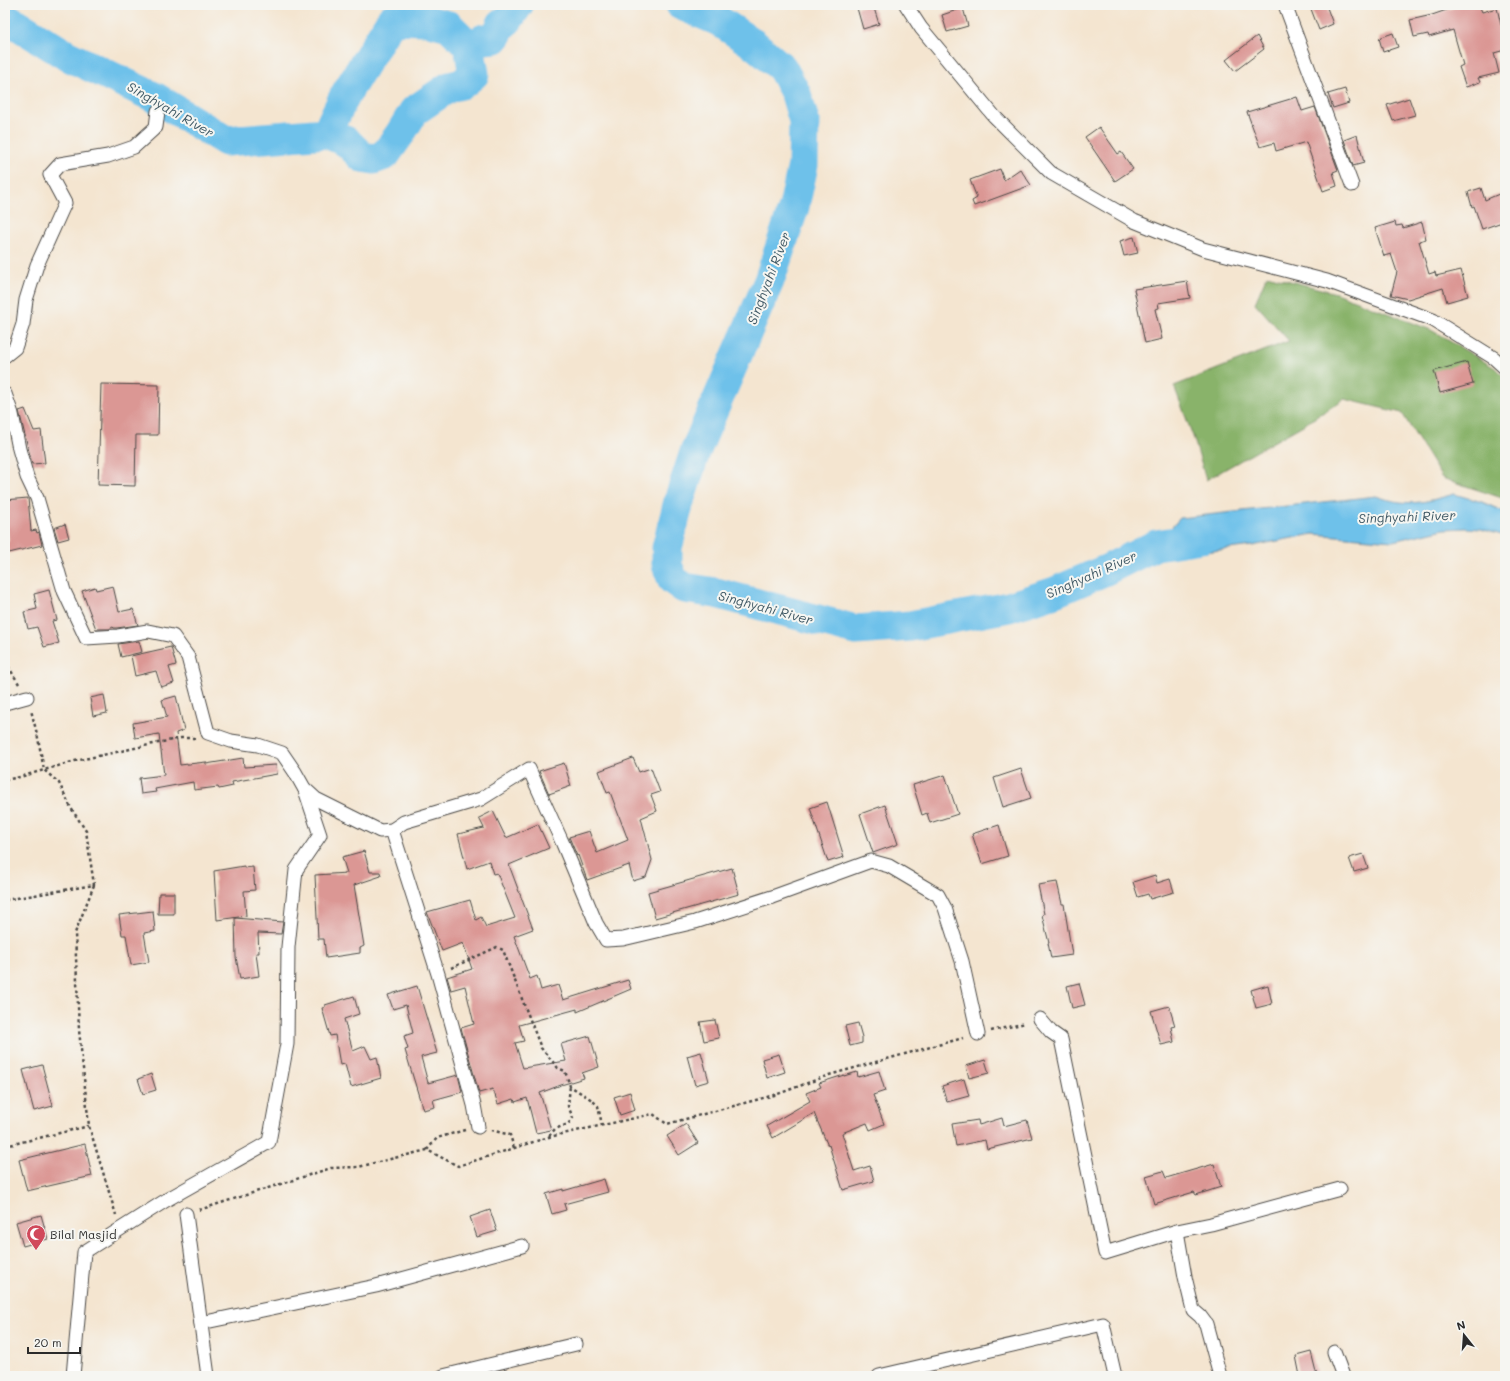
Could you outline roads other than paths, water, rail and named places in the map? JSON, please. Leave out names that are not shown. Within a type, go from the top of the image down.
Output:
[{"type":"street","points":[[906,5],[921,28],[994,116],[1051,173],[1134,221],[1203,249],[1327,281],[1433,320],[1494,358],[1505,368]]},
{"type":"street","points":[[1285,5],[1352,185]]},
{"type":"street","points":[[5,356],[15,348],[23,324],[26,300],[37,265],[65,203],[50,175],[60,164],[108,156],[134,147],[156,127],[158,111]]},
{"type":"street","points":[[5,394],[12,414],[19,449],[27,477],[37,498],[64,591],[86,638],[118,636],[148,630],[173,636],[188,657],[208,733],[231,741],[258,745],[282,753],[304,788],[320,834],[296,870],[288,947],[287,1044],[269,1142],[168,1199],[84,1252],[73,1376]]},
{"type":"street","points":[[5,703],[27,697]]},
{"type":"street","points":[[304,788],[316,799],[380,831],[392,830],[404,822],[481,799],[529,769],[564,844],[596,923],[606,940],[622,939],[695,922],[758,902],[871,861],[889,866],[938,895],[946,908],[962,961],[978,1034]]},
{"type":"street","points":[[392,830],[438,974],[474,1105],[478,1127]]},
{"type":"street","points":[[1040,1019],[1051,1032],[1061,1039],[1105,1253],[1178,1231],[1211,1224],[1340,1189]]},
{"type":"street","points":[[186,1214],[208,1376]]},
{"type":"street","points":[[1178,1231],[1185,1277],[1193,1310],[1206,1324],[1220,1376]]},
{"type":"street","points":[[201,1323],[376,1286],[522,1246]]},
{"type":"street","points":[[879,1376],[1104,1324],[1115,1376]]},
{"type":"street","points":[[443,1376],[576,1344]]},
{"type":"street","points":[[1334,1352],[1343,1376]]},
{"type":"water","points":[[1454,494],[1482,502],[1505,512],[1505,536],[1481,529],[1466,528],[1444,529],[1393,541],[1313,534],[1252,546],[1181,555],[1156,545],[1180,518],[1376,496],[1397,502],[1407,503],[1433,500]]},
{"type":"waterway","name":"Singhyahi River","points":[[5,17],[66,55],[156,98],[226,141],[327,133],[345,95],[392,19],[425,20],[449,26],[469,46],[484,39],[495,38],[502,24],[508,20],[518,5]]},
{"type":"waterway","name":"Singhyahi River","points":[[681,5],[719,21],[755,45],[782,68],[796,94],[804,121],[803,165],[794,207],[769,281],[695,452],[679,501],[667,548],[667,565],[673,580],[684,588],[716,593],[856,630],[910,626],[1009,607],[1055,592],[1106,570],[1156,545],[1201,538]]},
{"type":"waterway","name":"Singhyahi River","points":[[327,133],[347,142],[362,157],[374,159],[385,155],[414,111],[449,87],[462,84],[474,74],[469,46]]},
{"type":"place","name":"Bilal Masjid","points":[[36,1251]]}]
